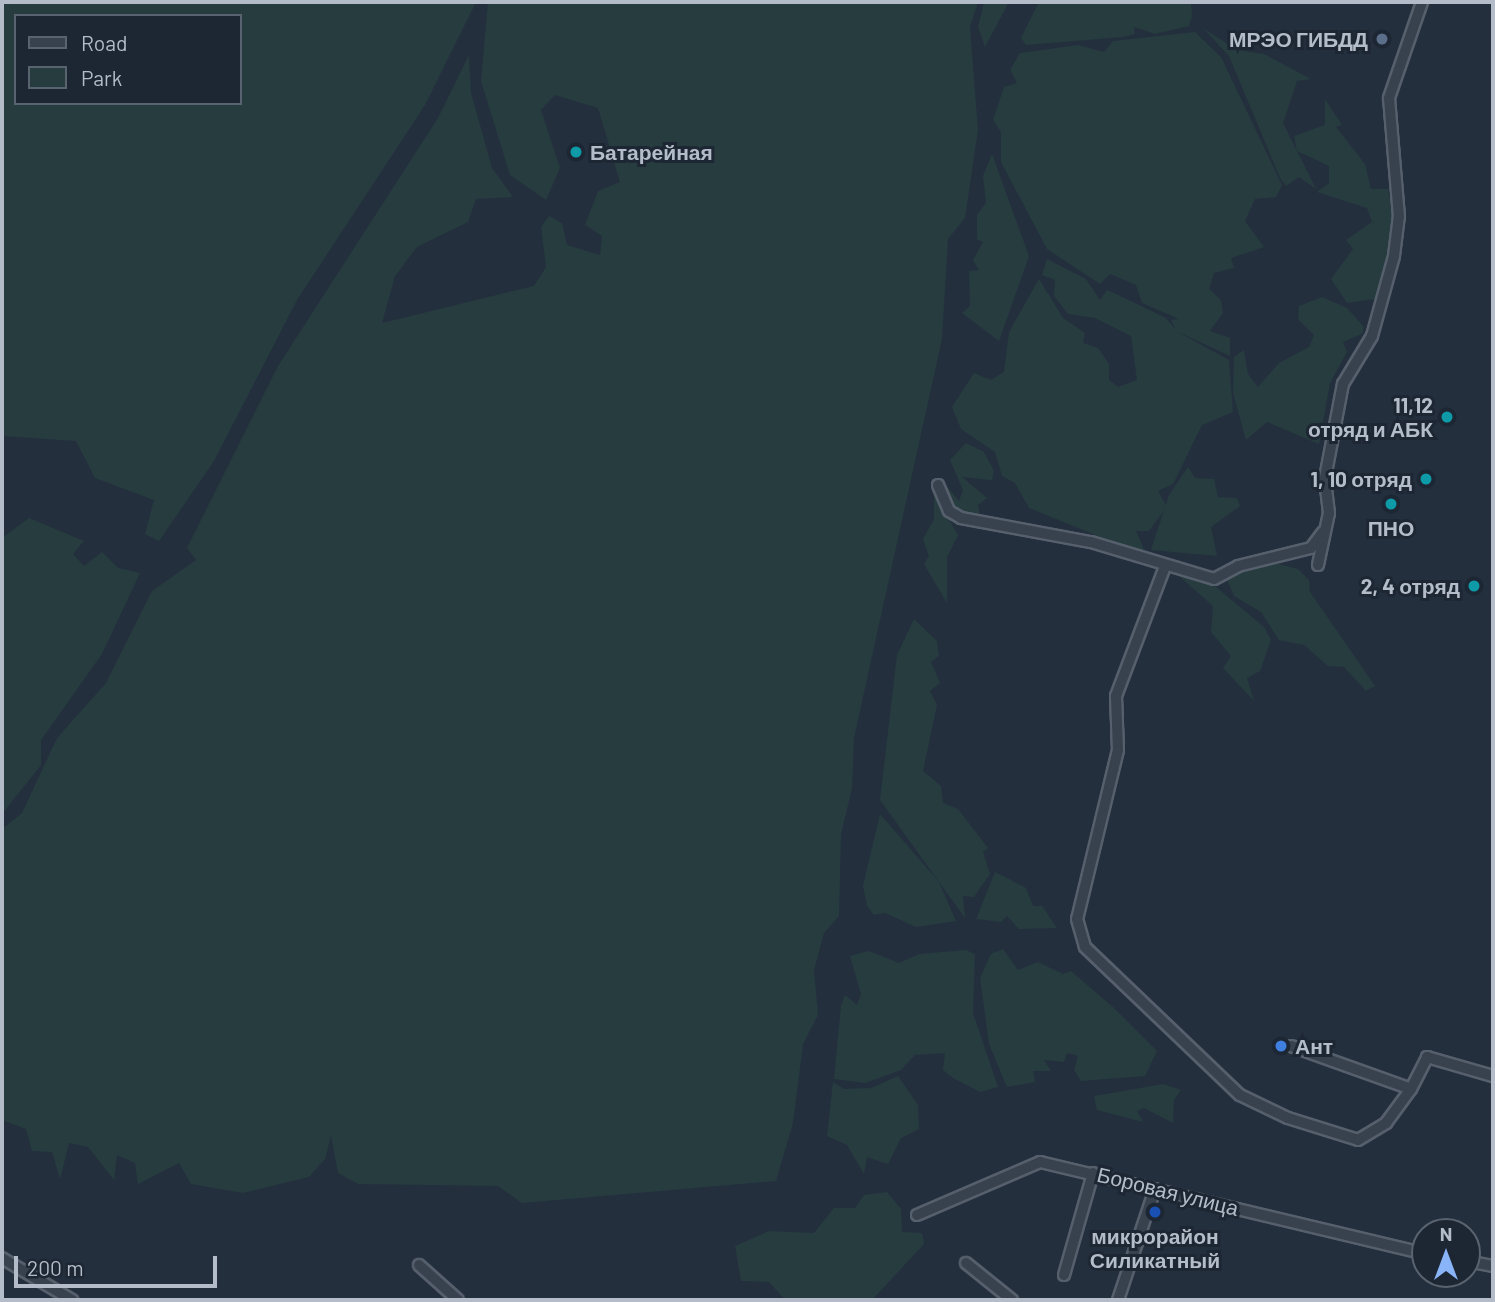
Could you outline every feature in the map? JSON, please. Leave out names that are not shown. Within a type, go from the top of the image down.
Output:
[{"type":"street","points":[[1318,565],[1326,529],[1325,478],[1343,384],[1372,336],[1394,256],[1399,218],[1389,98],[1422,2]]},
{"type":"street","points":[[938,485],[949,511],[961,518],[1091,542],[1164,569],[1214,579],[1238,566],[1311,548],[1326,529]]},
{"type":"street","points":[[1164,569],[1116,696],[1118,750],[1077,919],[1085,947],[1240,1095],[1288,1118],[1358,1140],[1386,1123],[1411,1089],[1427,1057],[1493,1076]]},
{"type":"street","points":[[1291,1046],[1411,1089]]},
{"type":"street","name":"Боровая улица","points":[[918,1215],[1033,1163],[1093,1173],[1411,1251]]},
{"type":"street","points":[[1064,1276],[1093,1173]]},
{"type":"street","points":[[1118,1300],[1155,1189]]},
{"type":"street","points":[[2,1258],[72,1300]]},
{"type":"street","points":[[966,1263],[1012,1300]]},
{"type":"street","points":[[419,1265],[458,1300]]},
{"type":"green space","points":[[2,2],[476,2],[425,105],[297,300],[214,461],[159,541],[145,534],[154,500],[95,478],[76,441],[2,436]]},
{"type":"green space","points":[[488,2],[978,2],[970,27],[978,130],[965,218],[948,239],[942,339],[854,738],[852,789],[841,834],[839,916],[824,933],[814,970],[818,1015],[803,1044],[793,1123],[776,1181],[522,1203],[498,1186],[358,1184],[338,1173],[331,1136],[325,1159],[309,1177],[243,1193],[191,1184],[179,1163],[138,1184],[135,1163],[117,1155],[114,1180],[88,1147],[69,1143],[60,1179],[52,1152],[32,1151],[26,1129],[2,1120],[2,829],[22,813],[57,738],[106,683],[152,591],[196,560],[187,548],[278,366],[438,118],[469,55],[471,93],[492,168],[513,197],[476,199],[468,222],[417,247],[395,276],[382,323],[534,286],[546,267],[541,227],[549,216],[562,223],[567,245],[600,255],[602,236],[585,225],[598,191],[620,182],[598,108],[555,95],[541,110],[560,168],[546,200],[510,175],[481,81]]},
{"type":"green space","points":[[984,2],[1009,2],[985,47],[978,27]]},
{"type":"green space","points":[[1039,2],[1191,2],[1192,16],[1189,26],[1155,34],[1134,27],[1135,34],[1123,37],[1026,45],[1021,38]]},
{"type":"green space","points":[[1203,28],[1237,50],[1264,54],[1311,79],[1297,81],[1283,123],[1316,189],[1299,177],[1286,186],[1280,178],[1229,56]]},
{"type":"green space","points":[[1195,32],[1221,57],[1282,185],[1276,197],[1255,199],[1245,221],[1264,247],[1231,258],[1234,268],[1214,273],[1209,289],[1221,300],[1223,313],[1210,331],[1230,338],[1230,356],[1176,331],[1229,360],[1233,412],[1202,425],[1173,484],[1158,491],[1167,507],[1149,531],[1136,531],[1147,556],[1029,508],[1015,483],[1002,476],[995,452],[961,429],[952,407],[974,373],[991,380],[1004,372],[1009,332],[1039,279],[1063,318],[1085,333],[1083,343],[1098,348],[1109,364],[1109,380],[1118,387],[1137,380],[1131,336],[1095,318],[1068,314],[1054,296],[1055,280],[1042,275],[1047,259],[1086,279],[1100,300],[1107,290],[1166,318],[1176,330],[1171,320],[1179,319],[1142,303],[1136,285],[1110,274],[1100,284],[1047,249],[1001,162],[1001,132],[993,120],[1004,87],[1017,83],[1010,70],[1020,53],[1078,45],[1104,52],[1113,41]]},
{"type":"green space","points":[[1325,99],[1342,125],[1336,127],[1365,164],[1371,189],[1388,189],[1395,223],[1375,299],[1347,303],[1331,279],[1353,249],[1346,240],[1372,222],[1367,208],[1317,192],[1329,183],[1329,166],[1297,151],[1294,136],[1325,125]]},
{"type":"green space","points":[[992,154],[1029,256],[999,341],[962,313],[970,306],[969,271],[979,270],[973,260],[983,242],[977,239],[977,215],[986,203],[983,176]]},
{"type":"green space","points":[[1322,297],[1347,308],[1363,326],[1363,333],[1343,342],[1347,352],[1330,383],[1319,444],[1267,422],[1246,440],[1233,393],[1234,357],[1244,350],[1248,374],[1258,387],[1279,363],[1309,347],[1314,335],[1298,319],[1299,306]]},
{"type":"green space","points":[[966,443],[984,452],[994,471],[992,480],[962,477],[987,498],[978,505],[980,516],[958,513],[942,493],[944,483],[959,501],[963,490],[950,460]]},
{"type":"green space","points":[[1188,467],[1195,478],[1214,479],[1218,497],[1237,498],[1240,506],[1211,527],[1217,556],[1151,550],[1169,495]]},
{"type":"green space","points":[[934,494],[958,535],[947,557],[947,603],[924,564],[929,556],[923,539],[934,519]]},
{"type":"green space","points":[[29,518],[84,541],[73,554],[84,566],[102,552],[118,568],[140,573],[102,654],[41,740],[41,765],[2,814],[2,538]]},
{"type":"green space","points":[[1275,563],[1298,569],[1309,580],[1310,592],[1375,686],[1366,691],[1344,667],[1328,666],[1304,645],[1279,640],[1261,612],[1234,596],[1225,575]]},
{"type":"green space","points":[[1179,576],[1210,582],[1264,627],[1271,640],[1260,671],[1247,678],[1254,701],[1223,668],[1231,656],[1211,632],[1213,606]]},
{"type":"green space","points":[[914,619],[937,641],[939,656],[931,662],[940,683],[930,691],[937,705],[923,771],[941,786],[943,803],[958,809],[988,848],[983,852],[990,874],[974,897],[963,896],[965,918],[880,800],[897,655]]},
{"type":"green space","points":[[880,814],[939,882],[956,921],[916,927],[885,913],[874,915],[867,906],[863,886]]},
{"type":"green space","points":[[995,872],[1026,888],[1033,906],[1042,906],[1057,928],[1019,929],[1007,916],[1001,922],[976,919]]},
{"type":"green space","points":[[1003,949],[1018,970],[1038,962],[1063,974],[1071,971],[1114,1008],[1157,1051],[1145,1076],[1081,1081],[1074,1070],[1078,1056],[1067,1053],[1064,1062],[1044,1060],[1051,1071],[1033,1071],[1035,1082],[1007,1087],[989,1044],[980,978],[991,954]]},
{"type":"green space","points":[[966,950],[975,954],[973,1013],[998,1087],[980,1092],[953,1078],[943,1070],[945,1053],[915,1055],[901,1070],[865,1083],[834,1079],[841,1005],[845,995],[857,1005],[861,994],[850,956],[869,951],[899,963],[919,954]]},
{"type":"green space","points":[[898,1076],[918,1105],[919,1129],[901,1138],[888,1164],[867,1157],[864,1174],[847,1145],[827,1136],[833,1082],[844,1089],[871,1088]]},
{"type":"green space","points":[[1163,1084],[1181,1090],[1174,1100],[1173,1123],[1144,1108],[1137,1111],[1143,1122],[1097,1110],[1094,1096]]},
{"type":"green space","points":[[887,1192],[901,1209],[902,1232],[922,1233],[924,1244],[872,1300],[785,1300],[769,1282],[741,1281],[735,1246],[769,1231],[814,1233],[834,1208],[855,1208],[864,1195]]},
{"type":"place","name":"МРЭО ГИБДД","points":[[1382,39]]},
{"type":"place","name":"Батарейная","points":[[576,152]]},
{"type":"place","name":"11,12 отряд и АБК","points":[[1447,417]]},
{"type":"place","name":"1, 10 отряд","points":[[1426,479]]},
{"type":"place","name":"ПНО","points":[[1391,504]]},
{"type":"place","name":"2, 4 отряд","points":[[1474,586]]},
{"type":"place","name":"Ант","points":[[1281,1046]]},
{"type":"place","name":"микрорайон Силикатный","points":[[1155,1212]]}]
